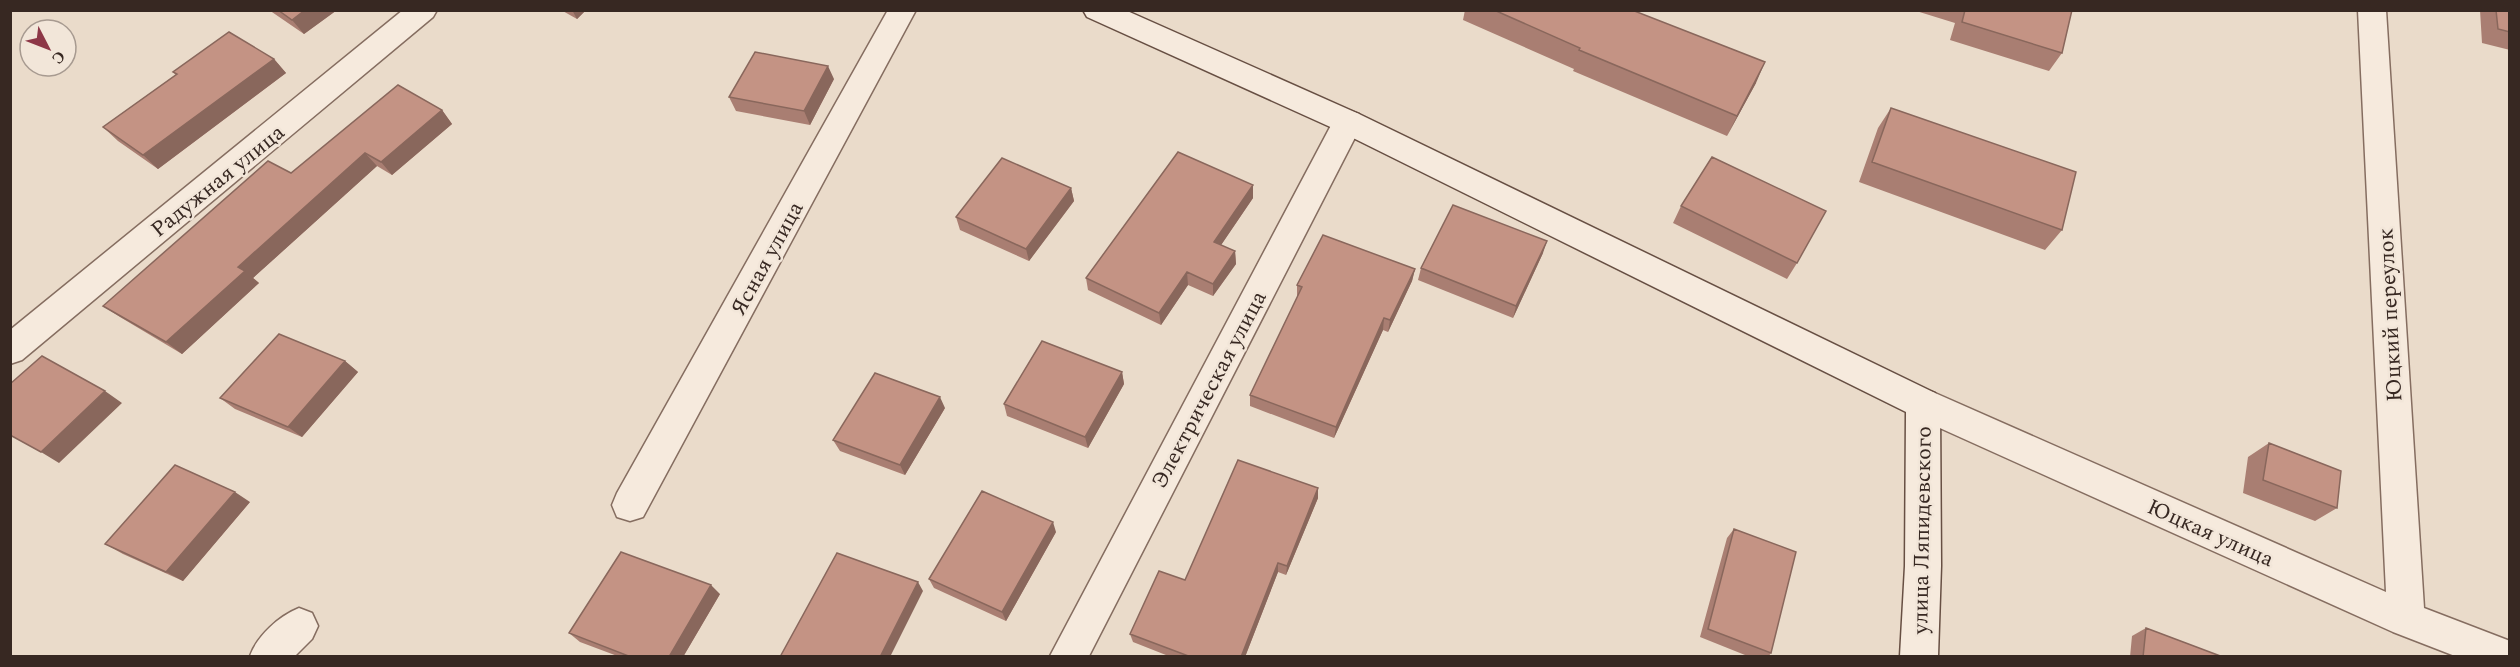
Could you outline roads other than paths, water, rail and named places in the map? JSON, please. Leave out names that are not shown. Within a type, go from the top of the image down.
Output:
[{"type":"street","name":"Радужная улица","points":[[10,350],[423,10]]},
{"type":"street","name":"Ясная улица","points":[[630,505],[902,10]]},
{"type":"street","name":"Юцкая улица","points":[[1097,10],[1348,122],[1923,404],[2406,619],[2500,657]]},
{"type":"street","name":"Юцкий переулок","points":[[2372,10],[2406,619]]},
{"type":"street","name":"Электрическая улица","points":[[1069,657],[1348,122]]},
{"type":"street","name":"улица Ляпидевского","points":[[1919,657],[1923,566],[1923,404]]},
{"type":"street","points":[[269,657],[299,626]]}]
